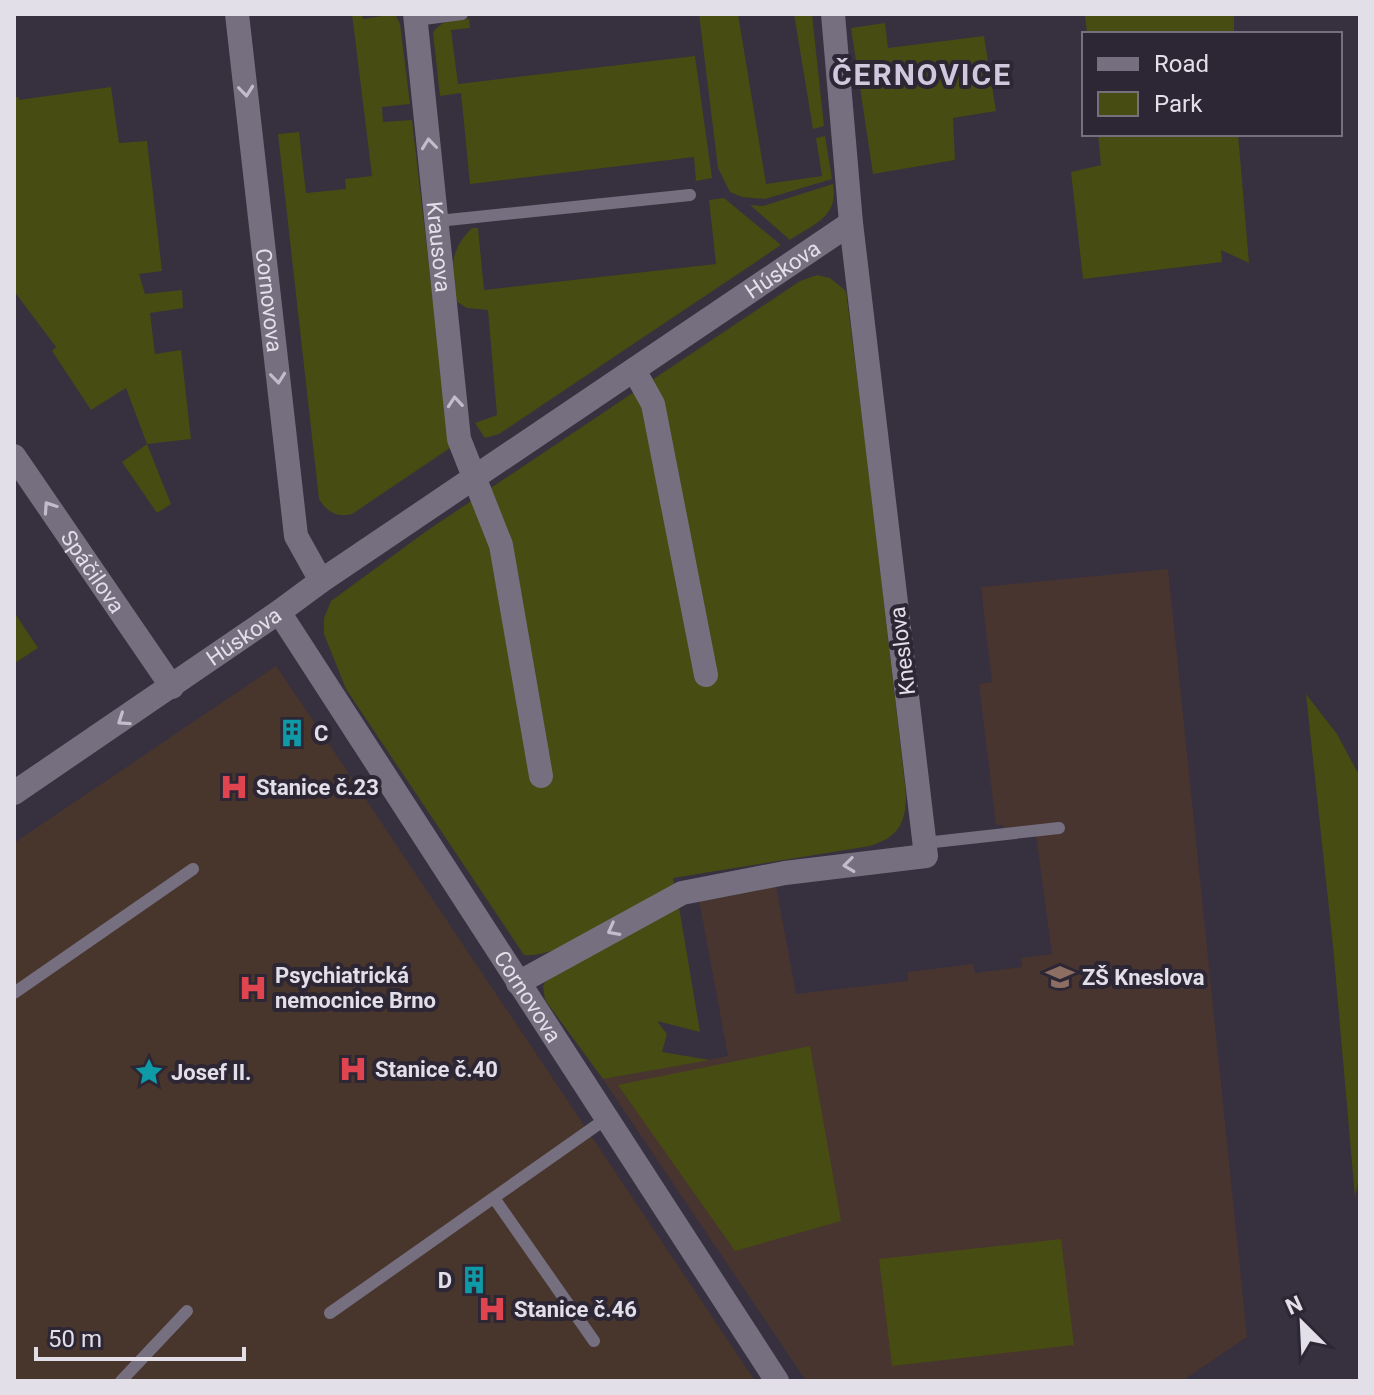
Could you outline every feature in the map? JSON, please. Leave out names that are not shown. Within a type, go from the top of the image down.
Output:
[{"type":"street","name":"Cornovova","points":[[237,14],[296,536],[321,581]]},
{"type":"street","name":"Kneslova","points":[[833,14],[851,223],[925,850]]},
{"type":"street","name":"Krausova","points":[[416,17],[459,439],[474,477]]},
{"type":"street","name":"Húskova","points":[[14,793],[172,687],[321,581],[851,223]]},
{"type":"street","points":[[634,370],[653,404],[706,675]]},
{"type":"street","name":"Spáčilova","points":[[14,456],[172,687]]},
{"type":"street","points":[[474,477],[501,545],[541,776]]},
{"type":"street","name":"Cornovova","points":[[279,612],[777,1381]]},
{"type":"street","points":[[518,983],[682,893],[925,850]]},
{"type":"lane","points":[[416,17],[462,14]]},
{"type":"lane","points":[[438,221],[690,195]]},
{"type":"lane","points":[[925,850],[1059,828]]},
{"type":"lane","points":[[14,993],[193,869]]},
{"type":"lane","points":[[330,1313],[607,1118]]},
{"type":"lane","points":[[494,1198],[594,1341]]},
{"type":"lane","points":[[121,1381],[187,1311]]},
{"type":"shaded area","name":"ZŠ Kneslova","points":[[1168,569],[1247,1337],[1182,1381],[806,1381],[603,1079],[728,1056],[699,900],[776,886],[796,994],[908,981],[908,972],[973,964],[975,973],[1022,967],[1021,958],[1052,954],[1035,827],[1004,830],[1003,825],[996,825],[979,684],[992,682],[981,587]]},
{"type":"shaded area","name":"Psychiatrická nemocnice Brno","points":[[276,666],[755,1381],[14,1381],[14,843]]},
{"type":"green space","points":[[352,14],[362,14],[363,19],[395,14],[400,24],[410,104],[382,107],[383,122],[412,120],[450,448],[352,514],[342,515],[329,511],[319,499],[278,134],[299,132],[306,193],[346,189],[345,179],[372,176]]},
{"type":"green space","points":[[699,14],[738,14],[766,184],[822,176],[816,138],[825,136],[832,179],[765,199],[742,197],[730,192],[718,168]]},
{"type":"green space","points":[[794,14],[812,14],[824,126],[813,129]]},
{"type":"green space","points":[[1085,14],[1234,14],[1234,32],[1087,32]]},
{"type":"green space","points":[[469,19],[470,28],[451,30],[458,84],[695,56],[712,178],[696,181],[694,157],[470,184],[461,93],[440,96],[433,33],[444,23]]},
{"type":"green space","points":[[885,23],[888,48],[984,36],[996,111],[953,118],[955,160],[873,174],[851,28]]},
{"type":"green space","points":[[111,87],[119,143],[147,141],[162,271],[139,274],[145,294],[182,290],[183,308],[150,313],[155,354],[181,350],[191,439],[147,444],[126,388],[91,410],[52,351],[56,347],[14,291],[14,97],[19,100]]},
{"type":"green space","points":[[1098,136],[1238,136],[1249,263],[1221,250],[1222,262],[1083,279],[1071,172],[1101,165]]},
{"type":"green space","points":[[833,184],[834,195],[828,212],[816,224],[790,240],[750,205],[763,206]]},
{"type":"green space","points":[[724,198],[781,245],[499,434],[485,438],[475,423],[497,415],[488,310],[467,308],[457,302],[452,282],[455,253],[472,228],[478,228],[484,290],[716,264],[709,200]]},
{"type":"green space","points":[[817,275],[830,278],[846,291],[906,794],[899,828],[888,838],[870,846],[673,878],[675,890],[600,931],[557,949],[524,955],[346,689],[324,634],[324,618],[331,601],[428,530],[800,281]]},
{"type":"green space","points":[[147,444],[171,504],[157,513],[122,462]]},
{"type":"green space","points":[[14,612],[38,648],[15,663],[14,662]]},
{"type":"green space","points":[[1306,694],[1337,734],[1360,777],[1360,1173],[1355,1197],[1333,946]]},
{"type":"green space","points":[[679,907],[700,1032],[657,1021],[667,1034],[662,1052],[710,1060],[603,1079],[545,1000],[543,986],[548,976]]},
{"type":"green space","points":[[810,1046],[841,1221],[735,1251],[618,1085]]},
{"type":"green space","points":[[1061,1239],[1074,1345],[892,1366],[879,1259]]},
{"type":"place","name":"C","points":[[292,733]]},
{"type":"place","name":"Stanice č.23","points":[[234,787]]},
{"type":"place","name":"ZŠ Kneslova","points":[[1060,977]]},
{"type":"place","name":"Psychiatrická nemocnice Brno","points":[[253,988]]},
{"type":"place","name":"Stanice č.40","points":[[353,1069]]},
{"type":"place","name":"Josef II.","points":[[149,1072]]},
{"type":"place","name":"D","points":[[474,1280]]},
{"type":"place","name":"Stanice č.46","points":[[492,1309]]},
{"type":"district","name":"ČERNOVICE","points":[[922,75]]}]
